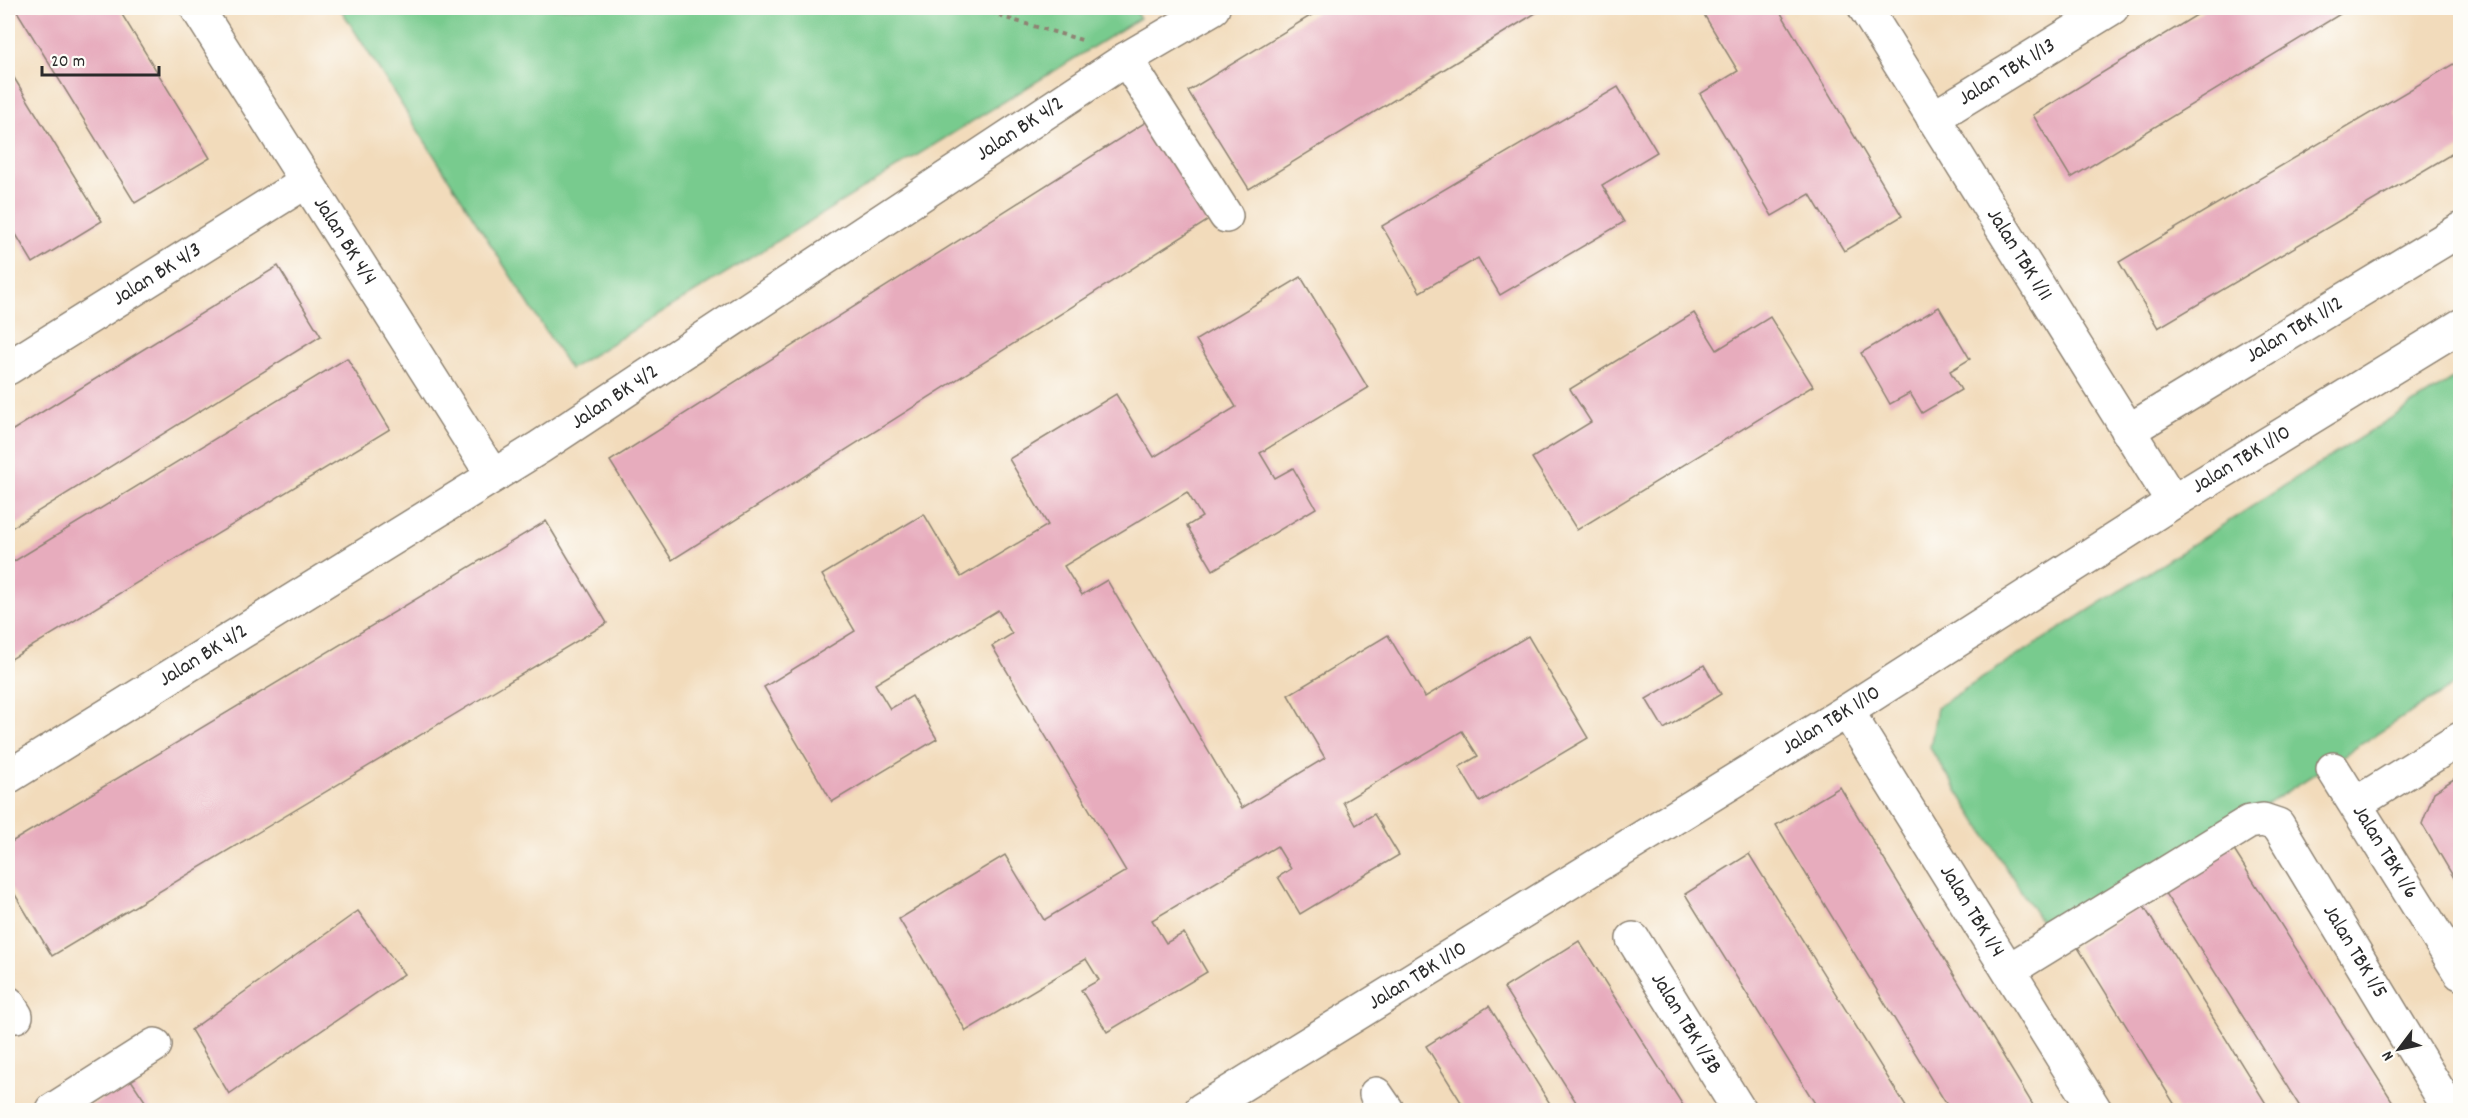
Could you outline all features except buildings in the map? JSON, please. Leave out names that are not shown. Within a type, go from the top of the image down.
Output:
[{"type":"street","name":"Jalan BK 4/4","points":[[197,8],[493,476]]},
{"type":"street","name":"Jalan BK 4/2","points":[[8,777],[493,476],[1126,59],[1177,17],[1213,8]]},
{"type":"street","name":"Jalan TBK 1/11","points":[[1865,8],[2173,502]]},
{"type":"street","name":"Jalan TBK 1/13","points":[[1934,118],[2112,8]]},
{"type":"street","points":[[1126,59],[1226,216]]},
{"type":"street","name":"Jalan BK 4/3","points":[[9,363],[307,181]]},
{"type":"street","name":"Jalan TBK 1/12","points":[[2128,431],[2460,230]]},
{"type":"street","name":"Jalan TBK 1/10","points":[[1201,1110],[1847,711],[2173,502],[2460,326]]},
{"type":"street","name":"Jalan TBK 1/4","points":[[1847,711],[2095,1110]]},
{"type":"street","name":"Jalan TBK 1/6","points":[[2460,739],[2357,803],[2460,973]]},
{"type":"street","points":[[2333,768],[2357,803]]},
{"type":"street","name":"Jalan TBK 1/5","points":[[2009,970],[2249,822],[2263,820],[2278,825],[2450,1110]]},
{"type":"street","name":"Jalan TBK 1/3B","points":[[1633,939],[1739,1110]]},
{"type":"street","points":[[53,1110],[155,1045]]},
{"type":"path","points":[[983,8],[1002,17],[1098,44],[1126,59]]},
{"type":"green space","points":[[340,8],[1134,8],[1140,18],[570,369]]},
{"type":"green space","points":[[2460,374],[2460,681],[2053,941],[1930,748],[1937,707]]}]
